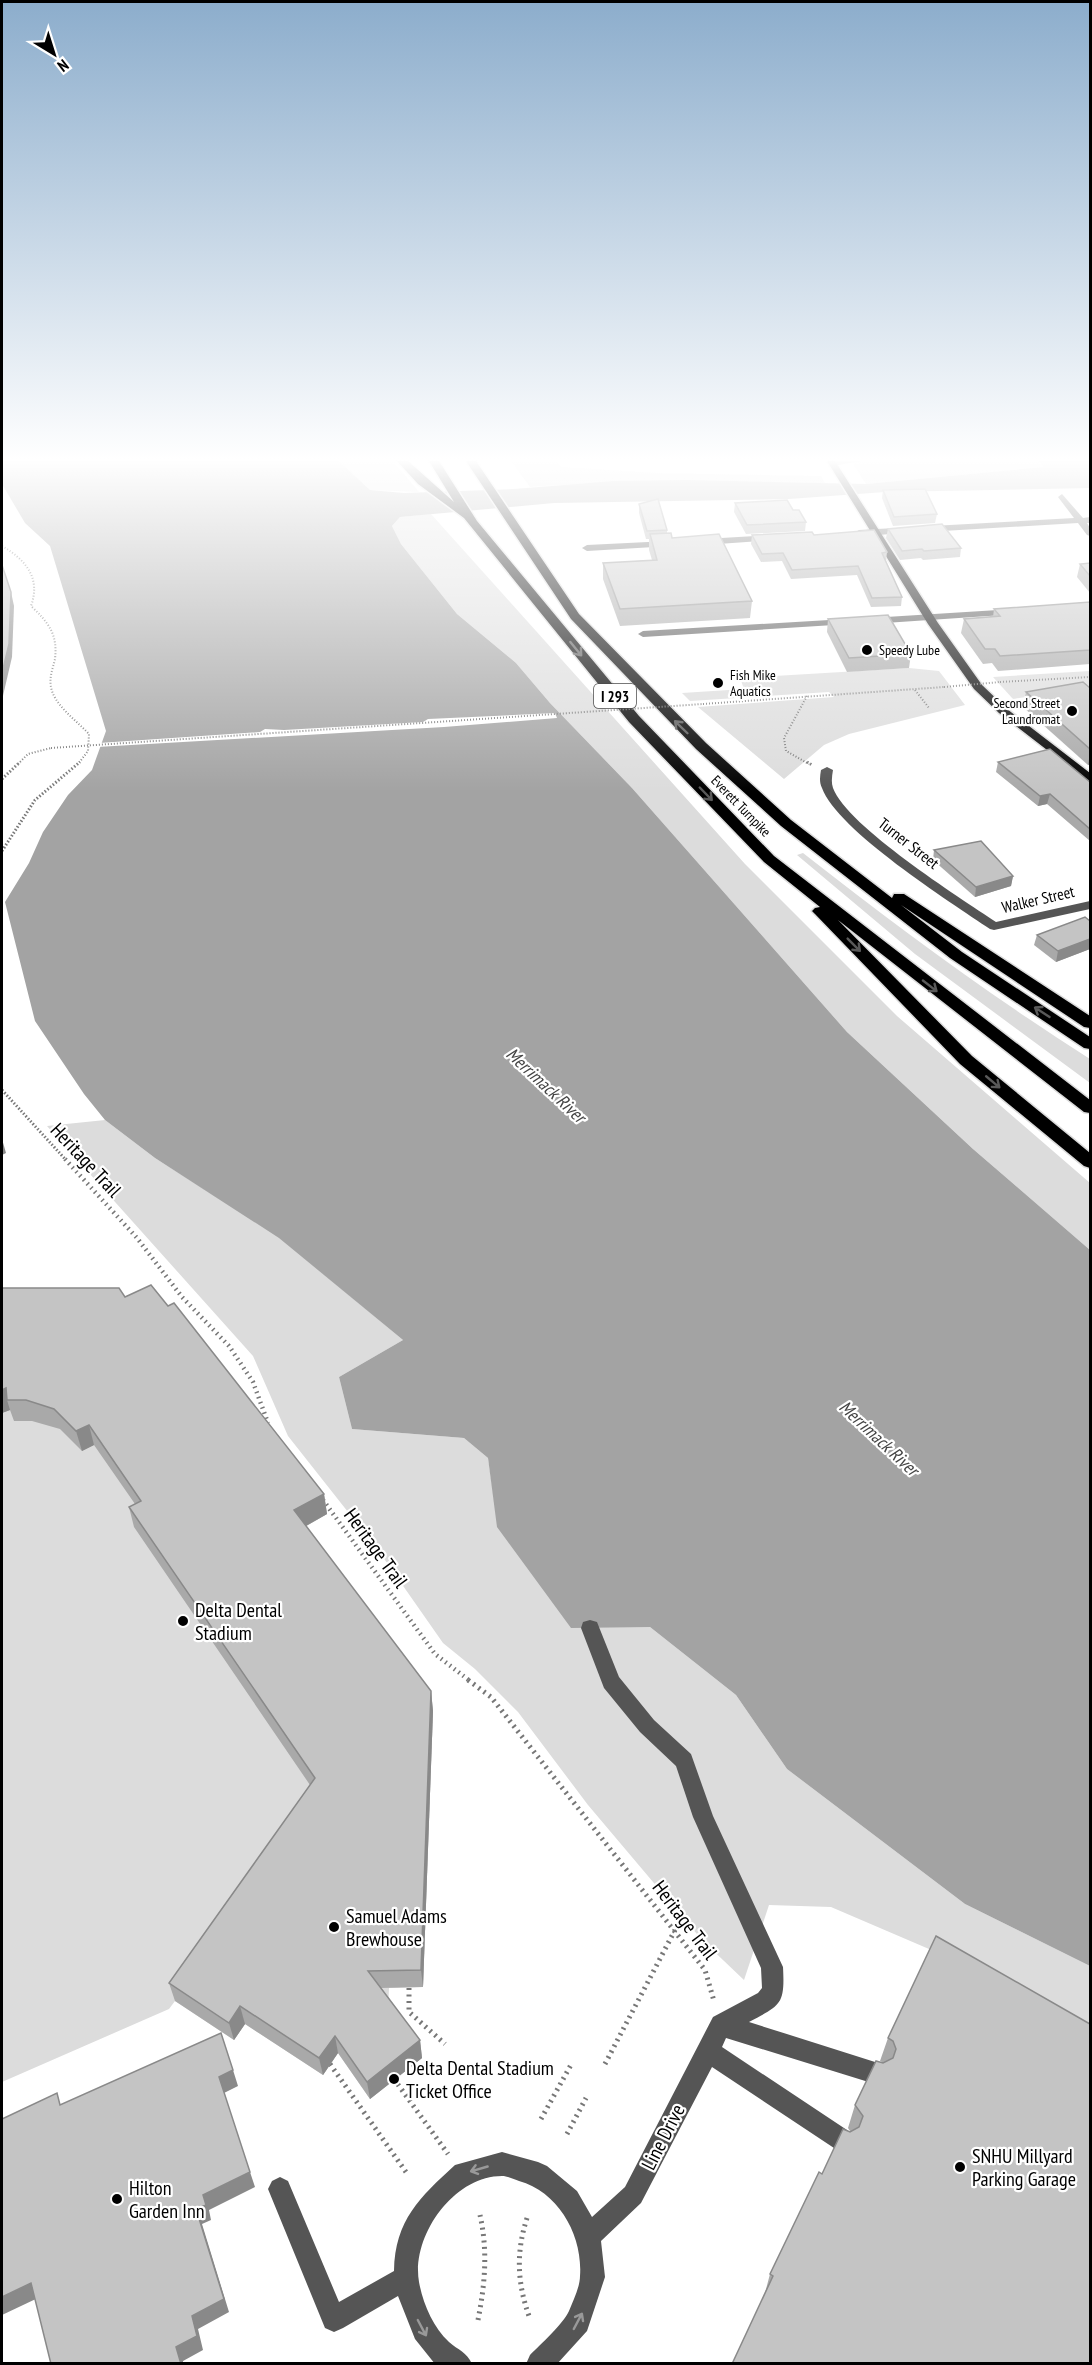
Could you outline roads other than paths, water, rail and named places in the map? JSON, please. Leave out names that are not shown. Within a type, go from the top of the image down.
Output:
[{"type":"highway","name":"Everett Turnpike","points":[[512,571],[634,719],[769,859],[1090,1108]]},
{"type":"highway","name":"Everett Turnpike","points":[[544,571],[575,616],[649,696],[786,823],[956,956],[1090,1044]]},
{"type":"highway","points":[[786,823],[1090,1023]]},
{"type":"highway","points":[[769,859],[966,1060],[1090,1162]]},
{"type":"main road","points":[[899,571],[929,617],[988,698],[1090,778]]},
{"type":"street","points":[[643,634],[1023,611]]},
{"type":"street","name":"Turner Street","points":[[827,770],[825,781],[830,793],[850,817],[883,846],[994,926]]},
{"type":"street","name":"Walker Street","points":[[994,926],[1090,905]]},
{"type":"street","points":[[590,1628],[611,1682],[647,1726],[684,1761],[703,1817],[772,1967],[773,1992],[766,2001],[721,2025]]},
{"type":"street","points":[[721,2025],[875,2073]]},
{"type":"street","name":"Line Drive","points":[[589,2236],[633,2195],[721,2025]]},
{"type":"street","points":[[707,2050],[842,2140]]},
{"type":"street","points":[[459,2364],[429,2340],[413,2310],[406,2278],[408,2247],[419,2218],[436,2194],[463,2174],[483,2166],[510,2165],[536,2172],[559,2186],[577,2209],[589,2236],[593,2266],[590,2295],[579,2323],[561,2346],[539,2364]]},
{"type":"street","points":[[280,2189],[334,2319],[406,2278]]},
{"type":"water","name":"Merrimack River","points":[[58,571],[423,571],[457,614],[516,663],[550,703],[632,788],[847,1032],[973,1149],[1090,1250],[1090,1966],[965,1904],[787,1769],[736,1695],[650,1627],[571,1628],[497,1527],[488,1458],[464,1438],[352,1429],[339,1377],[403,1340],[279,1238],[155,1158],[105,1120],[84,1094],[35,1021],[5,902],[29,863],[43,832],[68,795],[92,770],[106,731]]},
{"type":"place","name":"Speedy Lube","points":[[867,650]]},
{"type":"place","name":"Fish Mike Aquatics","points":[[718,683]]},
{"type":"place","name":"Second Street Laundromat","points":[[1072,711]]},
{"type":"place","name":"Delta Dental Stadium","points":[[183,1621]]},
{"type":"place","name":"Samuel Adams Brewhouse","points":[[334,1927]]},
{"type":"place","name":"Delta Dental Stadium Ticket Office","points":[[394,2079]]},
{"type":"place","name":"SNHU Millyard Parking Garage","points":[[960,2167]]},
{"type":"place","name":"Hilton Garden Inn","points":[[117,2199]]}]
